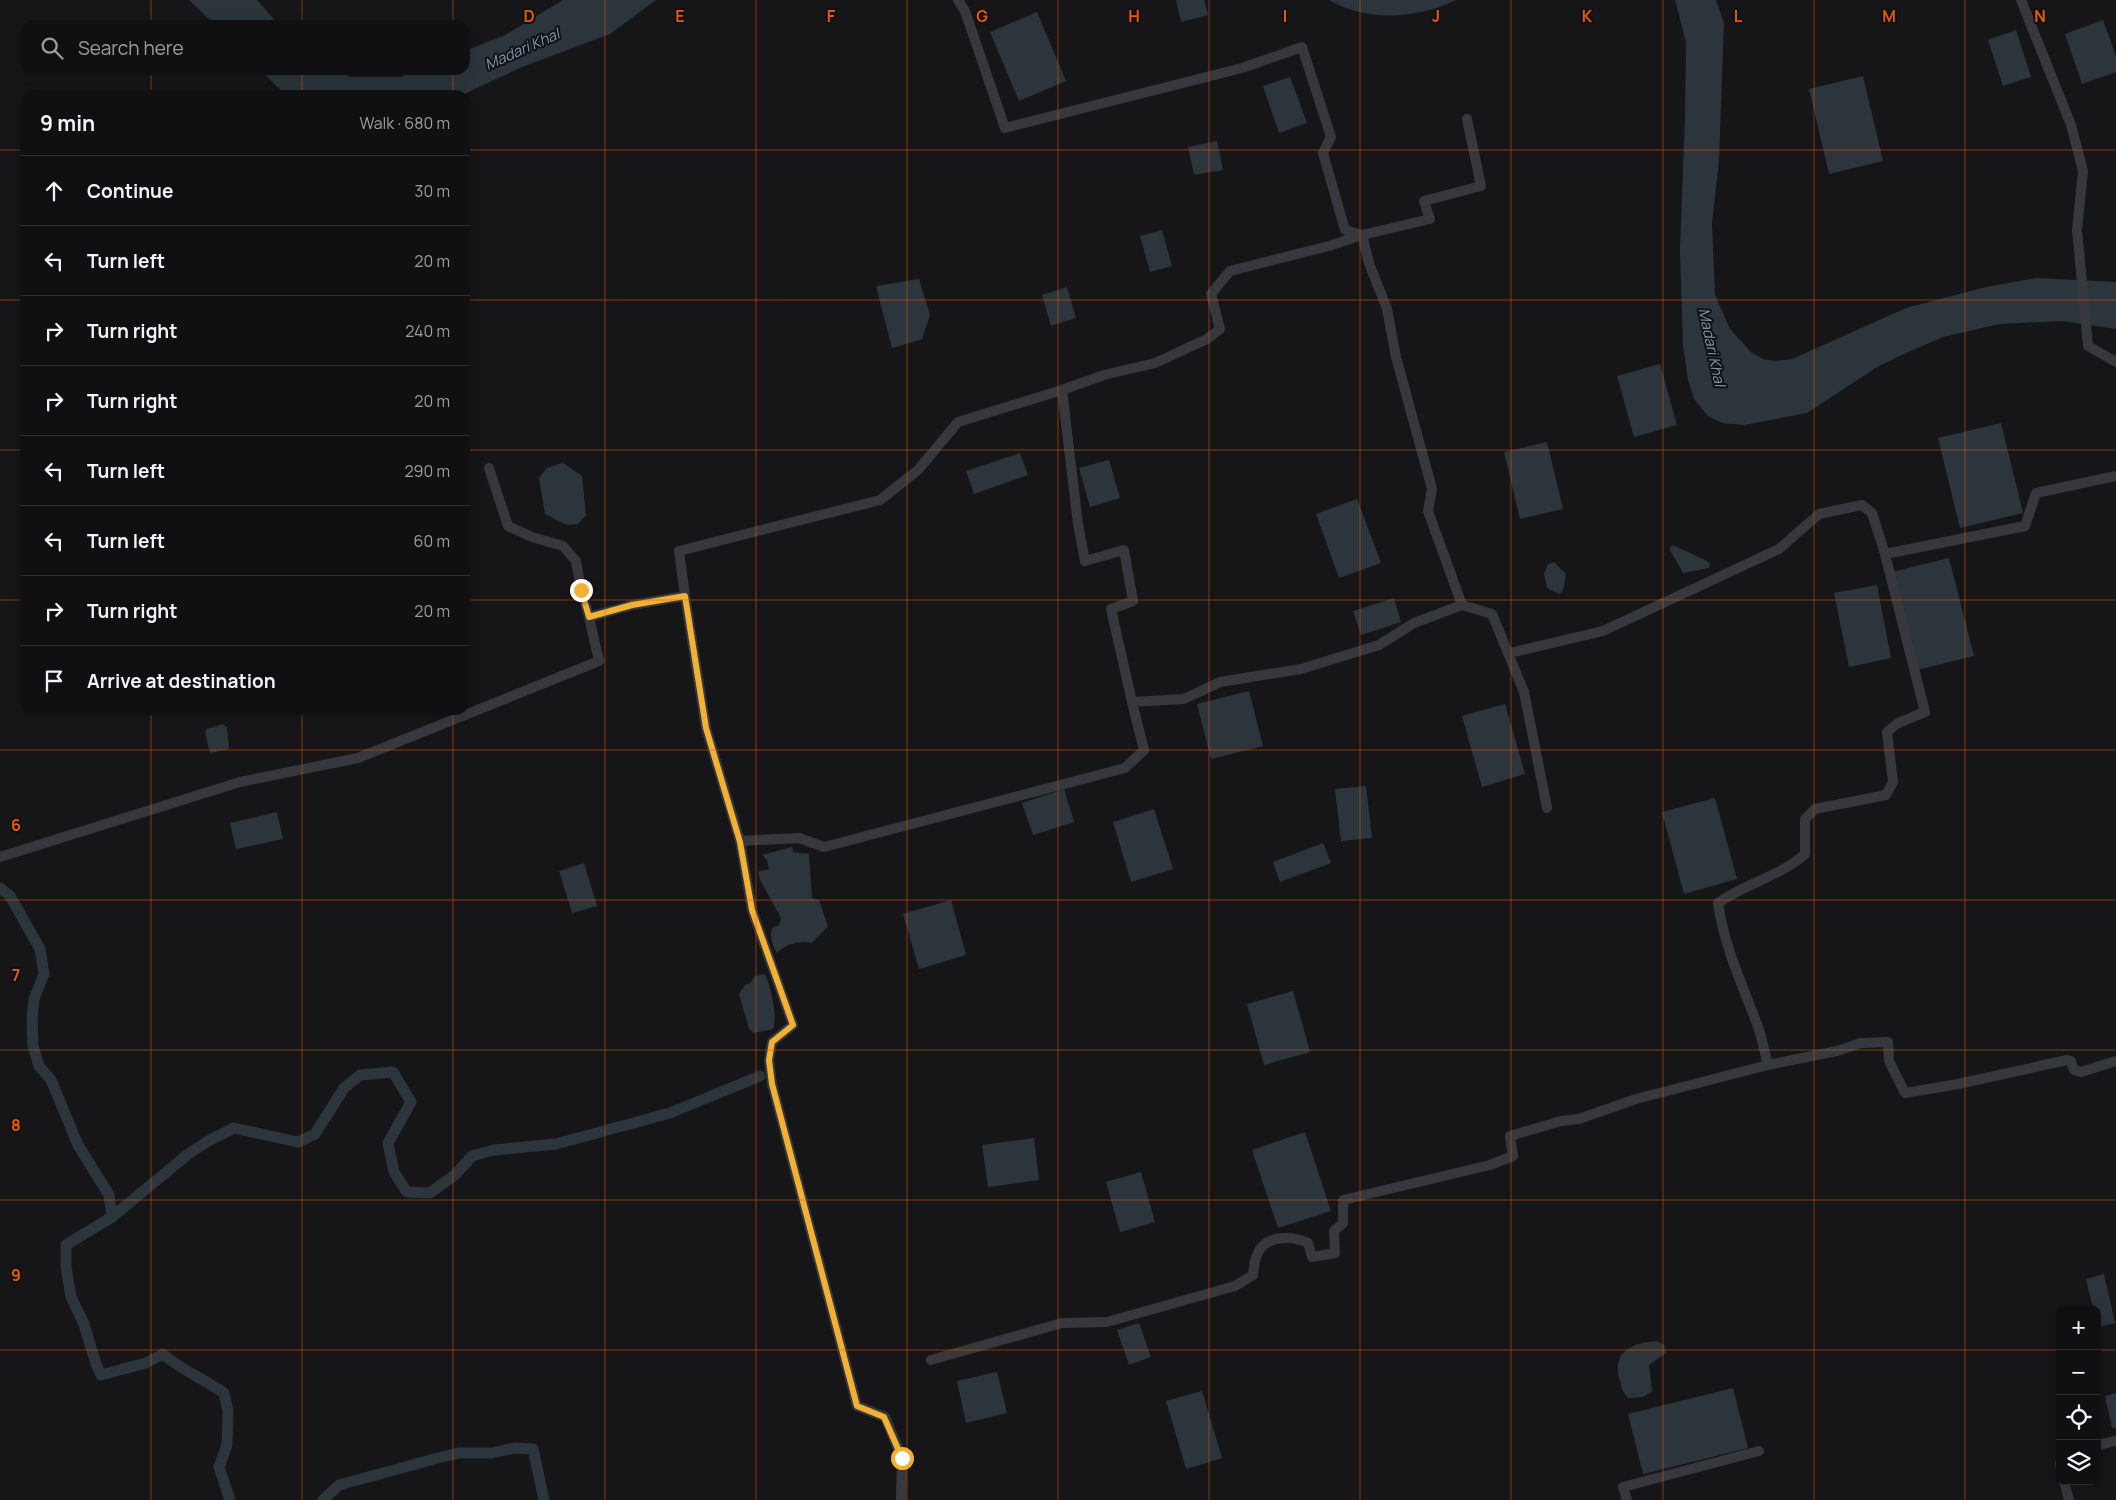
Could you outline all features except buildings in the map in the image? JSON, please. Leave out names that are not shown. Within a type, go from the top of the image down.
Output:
[{"type":"street","points":[[958,0],[964,11],[1006,128],[1242,68],[1302,47],[1331,137],[1323,153],[1345,230],[1362,235]]},
{"type":"street","points":[[2022,0],[2071,125],[2083,171],[2077,230],[2088,346],[2116,362]]},
{"type":"street","points":[[901,1500],[902,1458],[884,1417],[857,1406],[772,1084],[769,1060],[772,1042],[793,1025],[752,910],[740,842],[706,728],[679,551],[880,500],[918,470],[958,422],[1104,375],[1155,363],[1207,339],[1220,329],[1211,294],[1230,271],[1329,246],[1362,235],[1430,219],[1424,201],[1481,186],[1467,119]]},
{"type":"street","points":[[1362,235],[1369,263],[1387,309],[1396,357],[1432,489],[1428,511],[1462,605]]},
{"type":"street","points":[[740,842],[799,838],[824,847],[1125,768],[1144,750],[1111,609],[1133,601],[1124,550],[1085,561],[1078,524],[1062,390]]},
{"type":"street","points":[[470,713],[600,661],[576,561],[564,546],[532,537],[508,526],[488,468]]},
{"type":"street","points":[[1885,554],[2025,526],[2036,493],[2116,476]]},
{"type":"street","points":[[1510,653],[1603,631],[1779,549],[1820,514],[1862,505],[1872,512],[1885,554],[1925,712],[1898,723],[1887,732],[1893,782],[1886,795],[1815,809],[1805,819],[1805,854],[1790,867],[1735,891],[1718,904],[1726,943],[1758,1026],[1768,1065]]},
{"type":"street","points":[[589,617],[632,605],[685,596]]},
{"type":"street","points":[[1132,702],[1184,699],[1220,682],[1300,669],[1379,645],[1414,624],[1462,605],[1492,614],[1510,653],[1524,692],[1547,808]]},
{"type":"street","points":[[0,857],[240,782],[358,758],[465,715]]},
{"type":"street","points":[[931,1360],[1062,1323],[1107,1322],[1235,1286],[1253,1274],[1257,1255],[1261,1247],[1281,1238],[1297,1237],[1308,1243],[1312,1257],[1335,1253],[1334,1230],[1343,1223],[1343,1200],[1490,1165],[1513,1156],[1510,1136],[1597,1114],[1636,1099],[1768,1065],[1837,1051],[1861,1043],[1888,1042],[1889,1061],[1904,1093],[1958,1084],[2067,1060],[2071,1061],[2074,1070],[2081,1072],[2116,1061]]},
{"type":"street","points":[[2101,1444],[2116,1441]]},
{"type":"street","points":[[1627,1500],[1623,1488],[1759,1451]]},
{"type":"street","points":[[2065,1485],[2069,1500]]},
{"type":"water","points":[[189,0],[257,0],[275,20],[210,20]]},
{"type":"water","name":"Madari Khal","points":[[563,0],[656,0],[610,34],[522,67],[470,91],[281,90],[265,75],[401,77],[406,75],[470,75],[470,49],[505,35]]},
{"type":"water","points":[[1176,0],[1204,0],[1208,15],[1181,22]]},
{"type":"water","points":[[1329,0],[1456,0],[1425,11],[1409,14],[1376,15],[1359,12]]},
{"type":"water","name":"Madari Khal","points":[[1675,0],[1716,0],[1724,23],[1719,160],[1712,224],[1715,295],[1730,329],[1752,353],[1763,359],[1775,361],[1792,359],[1906,308],[1986,287],[2037,278],[2116,282],[2116,329],[2063,321],[1999,324],[1943,337],[1904,354],[1877,367],[1807,413],[1744,425],[1722,423],[1708,416],[1694,399],[1688,380],[1683,345],[1680,250],[1686,42]]},
{"type":"water","points":[[1037,12],[1066,81],[1019,101],[990,32]]},
{"type":"water","points":[[2103,20],[2116,56],[2116,72],[2082,84],[2065,34]]},
{"type":"water","points":[[2016,30],[2031,77],[2003,86],[1988,40]]},
{"type":"water","points":[[1863,76],[1883,161],[1829,174],[1809,89]]},
{"type":"water","points":[[1290,77],[1307,123],[1279,133],[1263,86]]},
{"type":"water","points":[[1217,141],[1223,170],[1194,175],[1188,147]]},
{"type":"water","points":[[1162,230],[1172,266],[1150,272],[1140,236]]},
{"type":"water","points":[[919,279],[930,315],[922,339],[892,348],[876,286]]},
{"type":"water","points":[[1067,287],[1076,318],[1051,326],[1042,295]]},
{"type":"water","points":[[1660,364],[1677,425],[1634,437],[1617,376]]},
{"type":"water","points":[[2001,423],[2023,513],[1960,528],[1938,438]]},
{"type":"water","points":[[1547,442],[1563,509],[1520,519],[1504,452]]},
{"type":"water","points":[[1020,453],[1028,475],[974,494],[966,471]]},
{"type":"water","points":[[1109,460],[1120,498],[1090,507],[1079,468]]},
{"type":"water","points":[[563,463],[582,476],[586,515],[578,524],[567,525],[545,514],[539,478],[547,468]]},
{"type":"water","points":[[1357,499],[1381,563],[1339,578],[1316,514]]},
{"type":"water","points":[[1673,545],[1710,563],[1709,568],[1683,573],[1670,550],[1670,547]]},
{"type":"water","points":[[1949,558],[1974,656],[1917,670],[1892,572]]},
{"type":"water","points":[[1554,562],[1566,574],[1563,591],[1559,594],[1547,588],[1544,574],[1548,564]]},
{"type":"water","points":[[1877,585],[1891,658],[1849,667],[1834,593]]},
{"type":"water","points":[[1394,598],[1401,622],[1361,635],[1353,611]]},
{"type":"water","points":[[1249,691],[1263,746],[1211,759],[1197,704]]},
{"type":"water","points":[[1505,704],[1525,774],[1482,787],[1462,716]]},
{"type":"water","points":[[223,724],[227,727],[229,749],[210,753],[205,733],[207,729]]},
{"type":"water","points":[[1366,786],[1372,838],[1341,841],[1335,789]]},
{"type":"water","points":[[1064,789],[1074,822],[1033,835],[1022,803]]},
{"type":"water","points":[[1715,798],[1737,879],[1684,894],[1662,812]]},
{"type":"water","points":[[1154,809],[1173,869],[1131,882],[1113,822]]},
{"type":"water","points":[[277,812],[283,839],[236,849],[230,823]]},
{"type":"water","points":[[1323,843],[1331,863],[1280,882],[1273,862]]},
{"type":"water","points":[[792,847],[793,852],[809,854],[812,898],[819,900],[828,926],[812,943],[793,944],[784,947],[777,953],[772,941],[771,932],[772,928],[779,925],[781,918],[760,880],[758,872],[769,869],[767,860],[762,855]]},
{"type":"water","points":[[584,863],[597,906],[572,913],[559,871]]},
{"type":"water","points":[[951,900],[966,955],[919,969],[903,914]]},
{"type":"water","points":[[765,974],[773,1002],[774,1024],[773,1029],[754,1033],[749,1029],[739,994],[755,976]]},
{"type":"water","points":[[1293,991],[1310,1052],[1264,1065],[1247,1004]]},
{"type":"water","points":[[1305,1132],[1331,1211],[1278,1228],[1252,1150]]},
{"type":"water","points":[[1034,1138],[1039,1180],[988,1187],[982,1145]]},
{"type":"water","points":[[1141,1172],[1155,1222],[1120,1232],[1106,1182]]},
{"type":"water","points":[[2104,1274],[2115,1323],[2101,1326],[2101,1305],[2092,1305],[2086,1279]]},
{"type":"water","points":[[1139,1323],[1151,1357],[1129,1365],[1117,1330]]},
{"type":"water","points":[[1657,1341],[1664,1345],[1666,1353],[1649,1365],[1652,1391],[1643,1397],[1628,1398],[1622,1388],[1618,1371],[1618,1362],[1621,1356],[1626,1350],[1639,1344]]},
{"type":"water","points":[[997,1372],[1007,1413],[966,1423],[957,1381]]},
{"type":"water","points":[[1733,1388],[1748,1448],[1643,1474],[1628,1414]]},
{"type":"water","points":[[1202,1391],[1222,1458],[1186,1469],[1166,1401]]},
{"type":"water","points":[[2116,1393],[2116,1428],[2112,1428],[2105,1396]]},
{"type":"waterway","points":[[0,888],[10,896],[40,949],[44,974],[34,999],[32,1019],[33,1046],[39,1066],[51,1080],[78,1145],[109,1195],[112,1217],[66,1245],[66,1267],[71,1297],[84,1324],[96,1364],[101,1375],[146,1363],[163,1354],[177,1365],[224,1393],[228,1411],[227,1445],[219,1467],[230,1500]]},
{"type":"waterway","points":[[112,1217],[187,1155],[208,1141],[234,1128],[298,1142],[315,1134],[344,1088],[360,1075],[393,1072],[411,1102],[388,1143],[394,1172],[407,1192],[430,1193],[456,1174],[472,1156],[494,1150],[556,1144],[670,1113],[760,1076]]},
{"type":"waterway","points":[[323,1500],[339,1485],[438,1458],[459,1453],[492,1453],[514,1448],[533,1449],[544,1500]]},
{"type":"route","points":[[581,590],[589,617],[632,605],[685,596],[706,728],[740,842],[752,910],[793,1025],[772,1042],[769,1060],[772,1084],[818,1266],[857,1406],[884,1417],[902,1458]]}]
